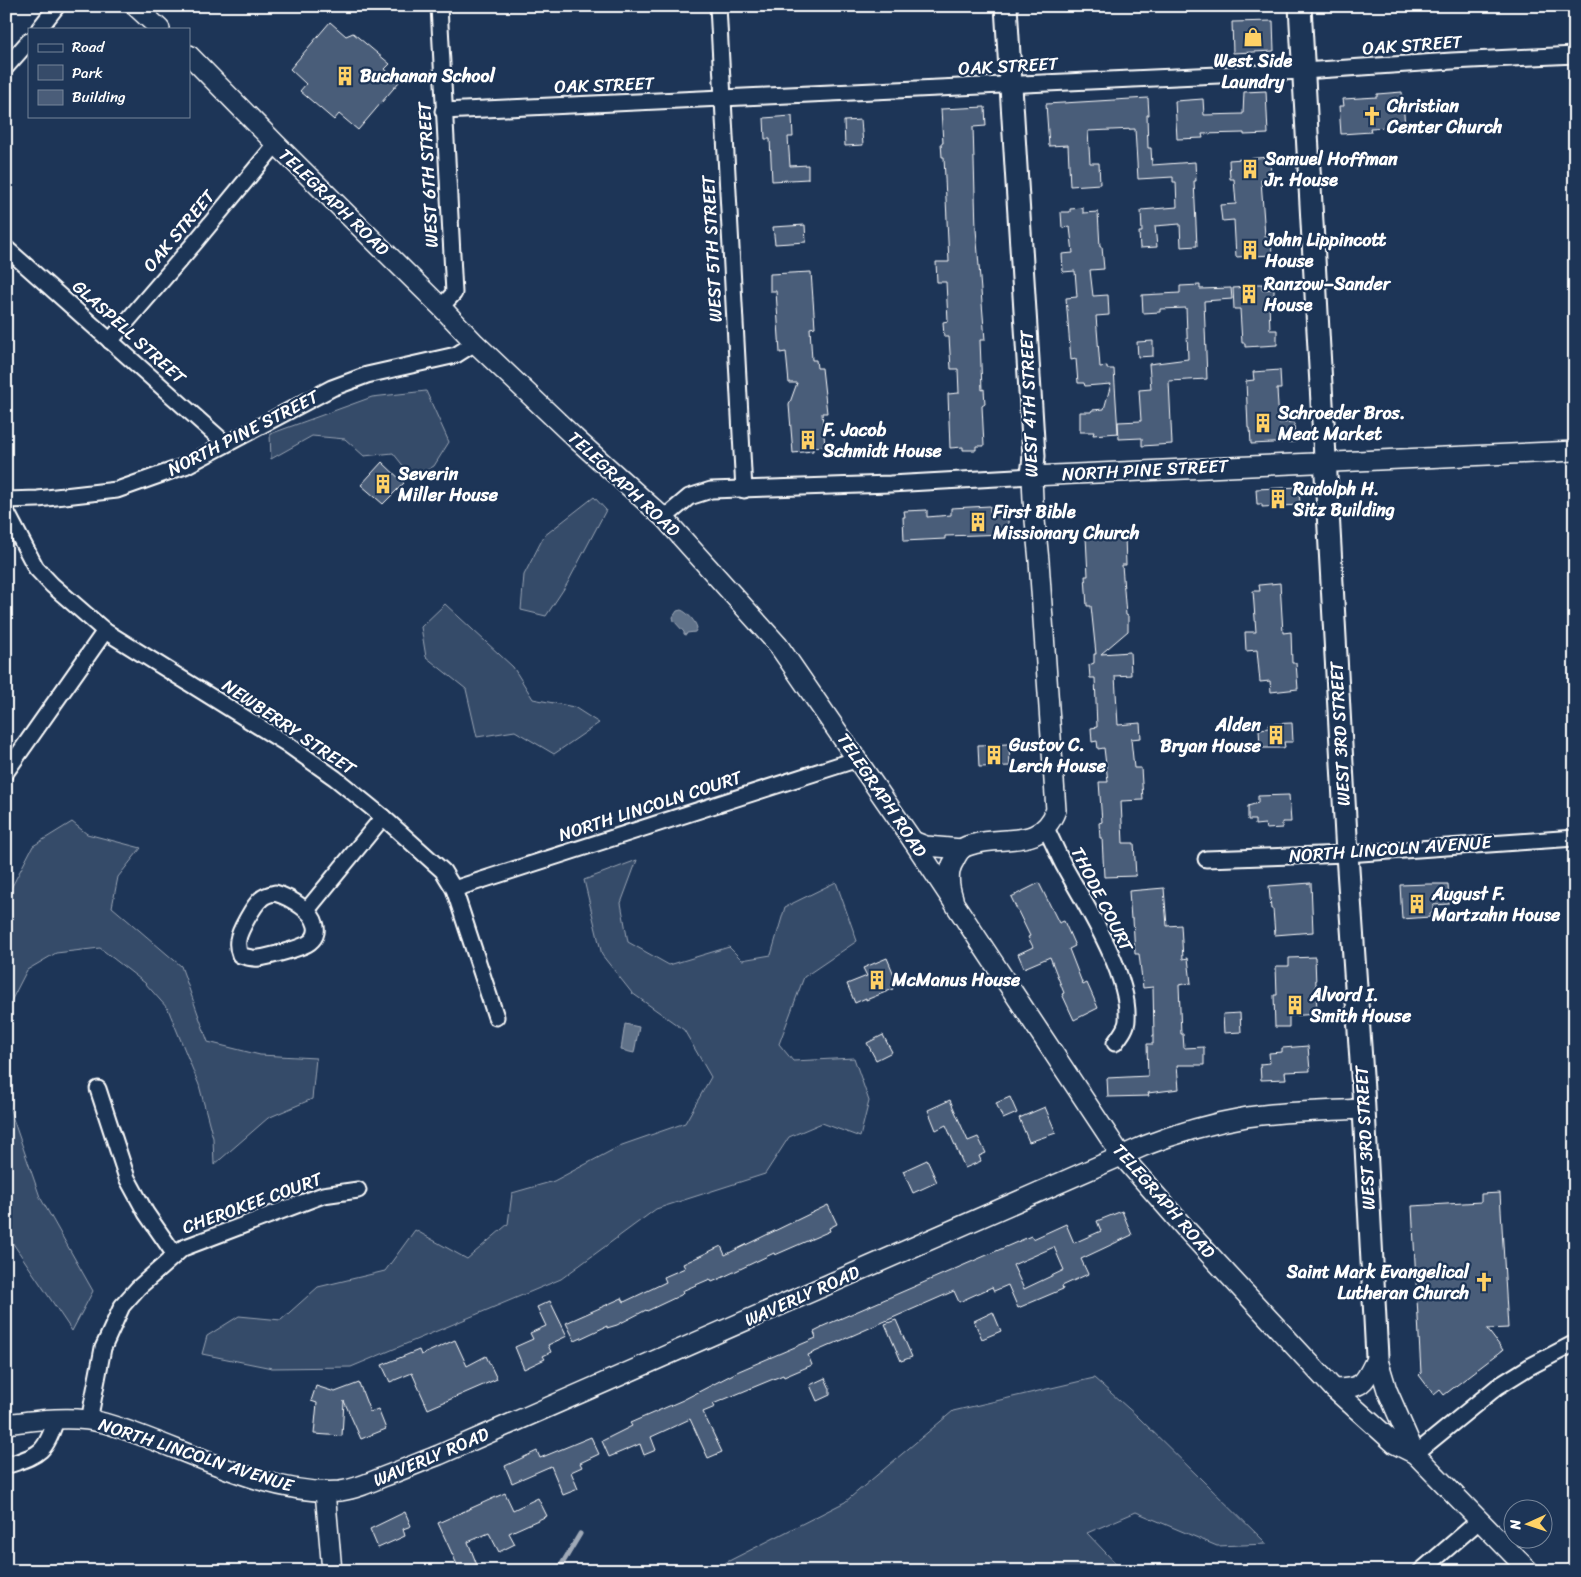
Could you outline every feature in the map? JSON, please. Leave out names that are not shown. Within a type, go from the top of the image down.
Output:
[{"type":"main road","name":"WEST 4TH STREET","points":[[1006,6],[1034,456],[1032,476]]},
{"type":"main road","name":"WEST 3RD STREET","points":[[1300,6],[1347,854],[1378,1357]]},
{"type":"street","points":[[40,28],[58,6]]},
{"type":"street","points":[[135,6],[159,28]]},
{"type":"street","name":"WEST 6TH STREET","points":[[439,6],[454,293],[442,307]]},
{"type":"street","name":"WEST 5TH STREET","points":[[718,6],[744,490]]},
{"type":"street","points":[[6,67],[28,41]]},
{"type":"street","name":"TELEGRAPH ROAD","points":[[190,56],[276,144],[442,307],[475,343],[575,438],[664,518],[778,645],[858,758],[1121,1155],[1184,1227],[1334,1389],[1395,1444],[1415,1454],[1529,1571]]},
{"type":"street","name":"OAK STREET","points":[[443,111],[1304,71],[1452,61],[1575,56]]},
{"type":"street","name":"OAK STREET","points":[[110,341],[276,144]]},
{"type":"street","name":"GLASPELL STREET","points":[[6,248],[226,444]]},
{"type":"street","name":"NORTH PINE STREET","points":[[6,500],[38,499],[117,490],[184,466],[332,388],[368,375],[456,355],[475,343]]},
{"type":"street","name":"NORTH PINE STREET","points":[[664,518],[689,497],[711,490],[744,490],[1575,450]]},
{"type":"street","name":"WEST 4TH STREET","points":[[1032,476],[1056,810],[1046,828]]},
{"type":"street","name":"NEWBERRY STREET","points":[[6,511],[36,568],[52,586],[105,631],[287,744],[335,778],[383,817],[443,871],[454,889],[496,1017]]},
{"type":"street","points":[[6,772],[105,631]]},
{"type":"street","name":"NORTH LINCOLN COURT","points":[[454,889],[858,758]]},
{"type":"street","points":[[307,910],[383,817]]},
{"type":"street","points":[[913,841],[926,846],[962,848],[984,841],[1018,840],[1046,828]]},
{"type":"street","name":"THODE COURT","points":[[1046,828],[1100,930],[1126,1000],[1127,1022],[1115,1043]]},
{"type":"street","name":"NORTH LINCOLN AVENUE","points":[[1206,859],[1347,854],[1575,838]]},
{"type":"street","points":[[954,902],[950,888],[950,875],[953,863],[962,848]]},
{"type":"street","points":[[276,893],[284,895],[307,910],[316,921],[317,930],[314,938],[307,944],[260,958],[249,958],[240,955],[237,947],[238,939],[260,900],[267,895],[276,893]]},
{"type":"street","points":[[98,1089],[127,1178],[146,1213],[175,1255]]},
{"type":"street","name":"WAVERLY ROAD","points":[[325,1492],[364,1485],[439,1455],[1121,1155],[1178,1133],[1220,1122],[1283,1113],[1363,1109]]},
{"type":"street","name":"CHEROKEE COURT","points":[[89,1421],[104,1348],[122,1306],[138,1288],[183,1248],[323,1195],[358,1190]]},
{"type":"street","points":[[1415,1454],[1497,1388],[1529,1367],[1575,1343]]},
{"type":"street","points":[[1334,1389],[1359,1386],[1378,1357]]},
{"type":"street","name":"WEST 3RD STREET","points":[[1378,1357],[1387,1390],[1415,1454]]},
{"type":"street","name":"NORTH LINCOLN AVENUE","points":[[6,1424],[69,1418],[103,1422],[252,1477],[306,1490],[325,1492]]},
{"type":"street","points":[[6,1466],[38,1455],[50,1439],[56,1420]]},
{"type":"street","points":[[325,1492],[332,1571]]},
{"type":"street","points":[[1421,1571],[1480,1520]]},
{"type":"green space","points":[[426,391],[449,442],[434,466],[413,478],[393,453],[364,456],[345,439],[312,436],[271,459],[270,434],[372,397]]},
{"type":"green space","points":[[594,497],[606,510],[567,584],[546,616],[521,610],[524,575],[544,536]]},
{"type":"green space","points":[[445,604],[513,667],[533,699],[574,707],[599,723],[554,754],[515,731],[477,737],[466,689],[426,657],[421,627]]},
{"type":"green space","points":[[72,822],[87,834],[141,848],[118,877],[112,907],[181,966],[208,1042],[260,1055],[316,1058],[312,1099],[268,1118],[214,1165],[213,1138],[199,1085],[168,1009],[145,983],[100,948],[56,953],[27,970],[6,1011],[6,898],[33,846]]},
{"type":"green space","points":[[637,860],[621,903],[628,942],[669,965],[729,947],[742,960],[771,955],[785,907],[836,882],[857,941],[804,977],[779,1044],[793,1061],[854,1058],[869,1101],[860,1137],[822,1123],[789,1137],[765,1174],[656,1209],[561,1279],[351,1367],[272,1368],[202,1354],[207,1336],[239,1316],[281,1320],[318,1287],[385,1271],[415,1230],[467,1259],[508,1224],[512,1193],[554,1181],[622,1145],[685,1123],[711,1077],[684,1030],[632,993],[602,955],[584,880]]},
{"type":"green space","points":[[6,1091],[9,1107],[40,1197],[93,1291],[72,1331],[6,1233]]},
{"type":"green space","points":[[1094,1378],[1137,1416],[1267,1544],[1217,1546],[1136,1512],[1087,1533],[1123,1571],[685,1571],[723,1564],[845,1502],[953,1411]]},
{"type":"shaded area","points":[[681,610],[695,623],[697,628],[695,632],[684,634],[674,621],[673,617],[677,611]]},
{"type":"shaded area","points":[[625,1024],[639,1027],[634,1053],[621,1050]]},
{"type":"building","name":"West Side Laundry","points":[[1273,21],[1274,51],[1233,53],[1232,22]]},
{"type":"building","name":"Buchanan School","points":[[330,22],[346,36],[353,33],[390,64],[385,69],[399,82],[358,130],[339,114],[334,120],[300,91],[306,84],[290,69]]},
{"type":"building","points":[[1266,91],[1268,134],[1202,134],[1203,138],[1177,139],[1175,101],[1203,99],[1204,115],[1243,114],[1244,92]]},
{"type":"building","name":"Christian Center Church","points":[[1402,92],[1405,126],[1370,128],[1371,132],[1341,134],[1339,106],[1344,106],[1343,99],[1377,97],[1377,94]]},
{"type":"building","points":[[1148,98],[1148,148],[1151,148],[1152,165],[1195,162],[1197,246],[1181,247],[1180,224],[1155,226],[1157,247],[1140,248],[1139,232],[1142,232],[1141,210],[1177,207],[1176,182],[1173,182],[1173,177],[1138,179],[1135,129],[1088,131],[1090,163],[1099,163],[1100,184],[1070,186],[1068,145],[1049,146],[1046,104]]},
{"type":"building","points":[[985,107],[986,126],[973,127],[976,229],[985,340],[980,340],[982,390],[984,389],[985,404],[982,406],[984,446],[976,446],[976,450],[963,450],[963,447],[950,448],[948,394],[959,393],[958,369],[951,369],[949,337],[944,337],[943,322],[948,321],[946,282],[937,282],[936,262],[949,262],[944,157],[942,157],[941,143],[943,143],[941,109]]},
{"type":"building","points":[[792,116],[793,137],[788,137],[790,166],[808,165],[808,179],[772,181],[770,139],[765,139],[764,118]]},
{"type":"building","points":[[861,120],[863,145],[845,146],[844,121]]},
{"type":"building","points":[[1270,157],[1271,179],[1261,180],[1265,236],[1271,236],[1272,255],[1236,257],[1234,220],[1222,221],[1220,205],[1236,204],[1234,179],[1230,179],[1229,160]]},
{"type":"building","points":[[1083,208],[1083,213],[1098,212],[1100,247],[1102,247],[1104,269],[1090,270],[1093,296],[1108,295],[1109,315],[1096,316],[1100,367],[1107,366],[1107,369],[1114,369],[1118,433],[1093,435],[1094,432],[1080,432],[1080,412],[1104,409],[1111,384],[1085,386],[1084,383],[1078,383],[1076,359],[1071,360],[1066,298],[1077,297],[1075,271],[1063,272],[1062,254],[1073,253],[1070,227],[1062,228],[1061,212],[1070,212],[1070,209]]},
{"type":"building","points":[[805,225],[806,242],[775,244],[773,227]]},
{"type":"building","points":[[811,272],[815,327],[810,328],[812,360],[816,360],[817,368],[822,368],[827,413],[822,413],[825,446],[813,447],[813,451],[793,453],[789,405],[797,383],[789,383],[786,352],[780,353],[776,291],[770,291],[770,274]]},
{"type":"building","points":[[1247,284],[1262,284],[1262,290],[1274,289],[1274,303],[1269,303],[1270,330],[1277,330],[1277,345],[1245,347],[1245,343],[1242,343],[1240,309],[1234,309],[1233,288],[1247,287]]},
{"type":"building","points":[[1200,285],[1200,289],[1231,288],[1232,299],[1204,301],[1207,379],[1169,381],[1172,444],[1142,446],[1142,438],[1119,439],[1118,422],[1141,421],[1139,390],[1151,389],[1149,364],[1188,359],[1186,308],[1160,309],[1160,312],[1143,313],[1142,295],[1180,293],[1180,286]]},
{"type":"building","points":[[1153,341],[1153,356],[1138,357],[1137,342]]},
{"type":"building","name":"Schroeder Bros. Meat Market","points":[[1280,370],[1281,389],[1277,389],[1279,423],[1294,422],[1295,442],[1251,444],[1250,428],[1248,428],[1246,381],[1254,380],[1253,372]]},
{"type":"building","name":"Severin Miller House","points":[[382,462],[404,483],[383,504],[361,485]]},
{"type":"building","name":"Rudolph H. Sitz Building","points":[[1299,487],[1300,505],[1262,507],[1262,504],[1257,504],[1256,489]]},
{"type":"building","points":[[990,506],[990,512],[1008,511],[1008,534],[945,536],[945,539],[904,541],[904,511],[927,510],[927,517],[951,515],[951,508]]},
{"type":"building","points":[[1125,536],[1126,565],[1122,565],[1128,631],[1101,654],[1130,652],[1131,675],[1115,676],[1118,725],[1140,723],[1141,738],[1131,739],[1134,768],[1141,768],[1143,800],[1121,801],[1123,843],[1134,843],[1136,876],[1104,877],[1102,838],[1100,838],[1099,823],[1102,822],[1099,782],[1108,782],[1104,748],[1098,749],[1097,741],[1092,742],[1091,728],[1097,727],[1095,678],[1090,678],[1089,665],[1094,663],[1094,654],[1096,654],[1091,606],[1087,606],[1085,576],[1088,576],[1086,537]]},
{"type":"building","points":[[1280,583],[1283,633],[1291,632],[1292,663],[1296,663],[1298,689],[1271,692],[1270,681],[1260,682],[1257,650],[1246,651],[1245,632],[1256,632],[1253,591],[1260,591],[1259,585]]},
{"type":"building","name":"Alden Bryan House","points":[[1292,723],[1293,742],[1284,742],[1285,747],[1283,748],[1260,748],[1259,729],[1269,728],[1269,724]]},
{"type":"building","name":"Gustov C. Lerch House","points":[[1009,744],[1010,766],[979,767],[978,745]]},
{"type":"building","points":[[1289,795],[1291,822],[1282,822],[1282,828],[1266,829],[1265,824],[1255,825],[1255,820],[1248,820],[1248,806],[1258,803],[1258,796]]},
{"type":"building","points":[[1039,883],[1059,923],[1064,921],[1075,946],[1069,949],[1083,985],[1087,983],[1098,1008],[1074,1020],[1062,994],[1064,993],[1050,957],[1024,968],[1018,954],[1033,947],[1028,937],[1030,936],[1011,897]]},
{"type":"building","points":[[1311,883],[1313,932],[1275,935],[1269,886]]},
{"type":"building","name":"August F. Martzahn House","points":[[1448,884],[1449,904],[1433,905],[1433,913],[1430,913],[1430,917],[1402,919],[1400,885]]},
{"type":"building","points":[[1164,888],[1167,926],[1181,925],[1183,959],[1188,958],[1191,983],[1179,985],[1181,1034],[1183,1034],[1184,1048],[1204,1047],[1204,1065],[1177,1065],[1179,1089],[1148,1093],[1149,1096],[1108,1097],[1107,1078],[1148,1076],[1147,1044],[1153,1044],[1154,1035],[1153,987],[1143,988],[1139,954],[1135,954],[1129,891]]},
{"type":"building","points":[[1315,957],[1317,1014],[1289,1016],[1289,1027],[1275,1027],[1274,995],[1277,995],[1276,966],[1289,966],[1289,958]]},
{"type":"building","name":"McManus House","points":[[887,958],[898,984],[892,986],[893,989],[855,1003],[847,984],[867,976],[863,968]]},
{"type":"building","points":[[1240,1013],[1241,1032],[1224,1033],[1223,1014]]},
{"type":"building","points":[[883,1035],[892,1052],[876,1060],[867,1043]]},
{"type":"building","points":[[1308,1046],[1310,1071],[1285,1072],[1286,1079],[1261,1080],[1260,1064],[1270,1063],[1269,1053],[1282,1052],[1282,1048]]},
{"type":"building","points":[[1010,1097],[1017,1113],[1003,1119],[996,1103]]},
{"type":"building","points":[[950,1100],[968,1141],[978,1137],[986,1153],[979,1156],[981,1161],[965,1168],[946,1125],[936,1130],[928,1110]]},
{"type":"building","points":[[1045,1107],[1056,1133],[1029,1142],[1019,1118]]},
{"type":"building","points":[[927,1160],[937,1182],[913,1193],[903,1171]]},
{"type":"building","name":"Saint Mark Evangelical Lutheran Church","points":[[1500,1193],[1508,1328],[1487,1329],[1503,1350],[1444,1395],[1440,1390],[1434,1395],[1419,1375],[1421,1373],[1412,1206],[1481,1202],[1481,1194]]},
{"type":"building","points":[[828,1205],[837,1224],[829,1228],[830,1231],[775,1255],[774,1253],[712,1282],[710,1279],[682,1291],[681,1295],[647,1311],[617,1325],[607,1328],[607,1326],[575,1341],[566,1323],[622,1298],[624,1302],[666,1282],[664,1277],[685,1268],[683,1264],[721,1246],[725,1255]]},
{"type":"building","points":[[1122,1211],[1132,1235],[1081,1259],[1088,1274],[1062,1286],[1063,1289],[1018,1308],[1008,1285],[994,1291],[992,1287],[959,1302],[954,1291],[808,1355],[812,1365],[713,1404],[715,1407],[703,1412],[722,1452],[708,1458],[690,1419],[651,1437],[656,1450],[644,1455],[640,1444],[609,1457],[602,1441],[632,1426],[630,1423],[683,1400],[739,1371],[816,1338],[814,1332],[821,1327],[1031,1236],[1033,1239],[1066,1224],[1074,1243],[1101,1231],[1097,1221]],"holes":[[[1054,1247],[1064,1270],[1024,1289],[1013,1265]]]},
{"type":"building","points":[[550,1301],[567,1336],[548,1345],[551,1352],[543,1356],[545,1359],[524,1369],[515,1347],[533,1339],[530,1333],[546,1326],[537,1307]]},
{"type":"building","points":[[993,1312],[1001,1331],[982,1339],[974,1321]]},
{"type":"building","points":[[896,1320],[912,1357],[901,1361],[885,1324]]},
{"type":"building","points":[[455,1340],[467,1366],[486,1356],[497,1379],[428,1409],[412,1373],[390,1382],[382,1365],[419,1350],[421,1355]]},
{"type":"building","points":[[825,1378],[830,1389],[830,1395],[817,1401],[810,1385]]},
{"type":"building","points":[[359,1383],[370,1412],[378,1409],[386,1429],[361,1439],[344,1401],[342,1436],[314,1434],[317,1403],[311,1401],[316,1386],[335,1392]]},
{"type":"building","points":[[591,1437],[599,1454],[580,1463],[582,1467],[571,1472],[578,1489],[563,1495],[551,1466],[512,1483],[505,1466],[537,1451],[540,1458]]},
{"type":"building","points":[[505,1493],[513,1510],[538,1498],[547,1516],[509,1533],[515,1544],[499,1552],[489,1533],[468,1542],[477,1565],[460,1571],[438,1523]]},
{"type":"building","points":[[405,1512],[411,1526],[403,1529],[405,1536],[378,1548],[370,1529]]},
{"type":"waterway","points":[[561,1571],[562,1564],[580,1534]]},
{"type":"place","name":"West Side Laundry","points":[[1253,37]]},
{"type":"place","name":"Buchanan School","points":[[345,76]]},
{"type":"place","name":"Christian Center Church","points":[[1372,116]]},
{"type":"place","name":"Samuel Hoffman Jr. House","points":[[1250,169]]},
{"type":"place","name":"John Lippincott House","points":[[1250,250]]},
{"type":"place","name":"Ranzow–Sander House","points":[[1249,294]]},
{"type":"place","name":"Schroeder Bros. Meat Market","points":[[1263,423]]},
{"type":"place","name":"F. Jacob Schmidt House","points":[[808,440]]},
{"type":"place","name":"Severin Miller House","points":[[383,484]]},
{"type":"place","name":"Rudolph H. Sitz Building","points":[[1278,499]]},
{"type":"place","name":"First Bible Missionary Church","points":[[978,522]]},
{"type":"place","name":"Alden Bryan House","points":[[1276,735]]},
{"type":"place","name":"Gustov C. Lerch House","points":[[994,755]]},
{"type":"place","name":"August F. Martzahn House","points":[[1417,904]]},
{"type":"place","name":"McManus House","points":[[877,980]]},
{"type":"place","name":"Alvord I. Smith House","points":[[1295,1005]]},
{"type":"place","name":"Saint Mark Evangelical Lutheran Church","points":[[1484,1282]]}]
